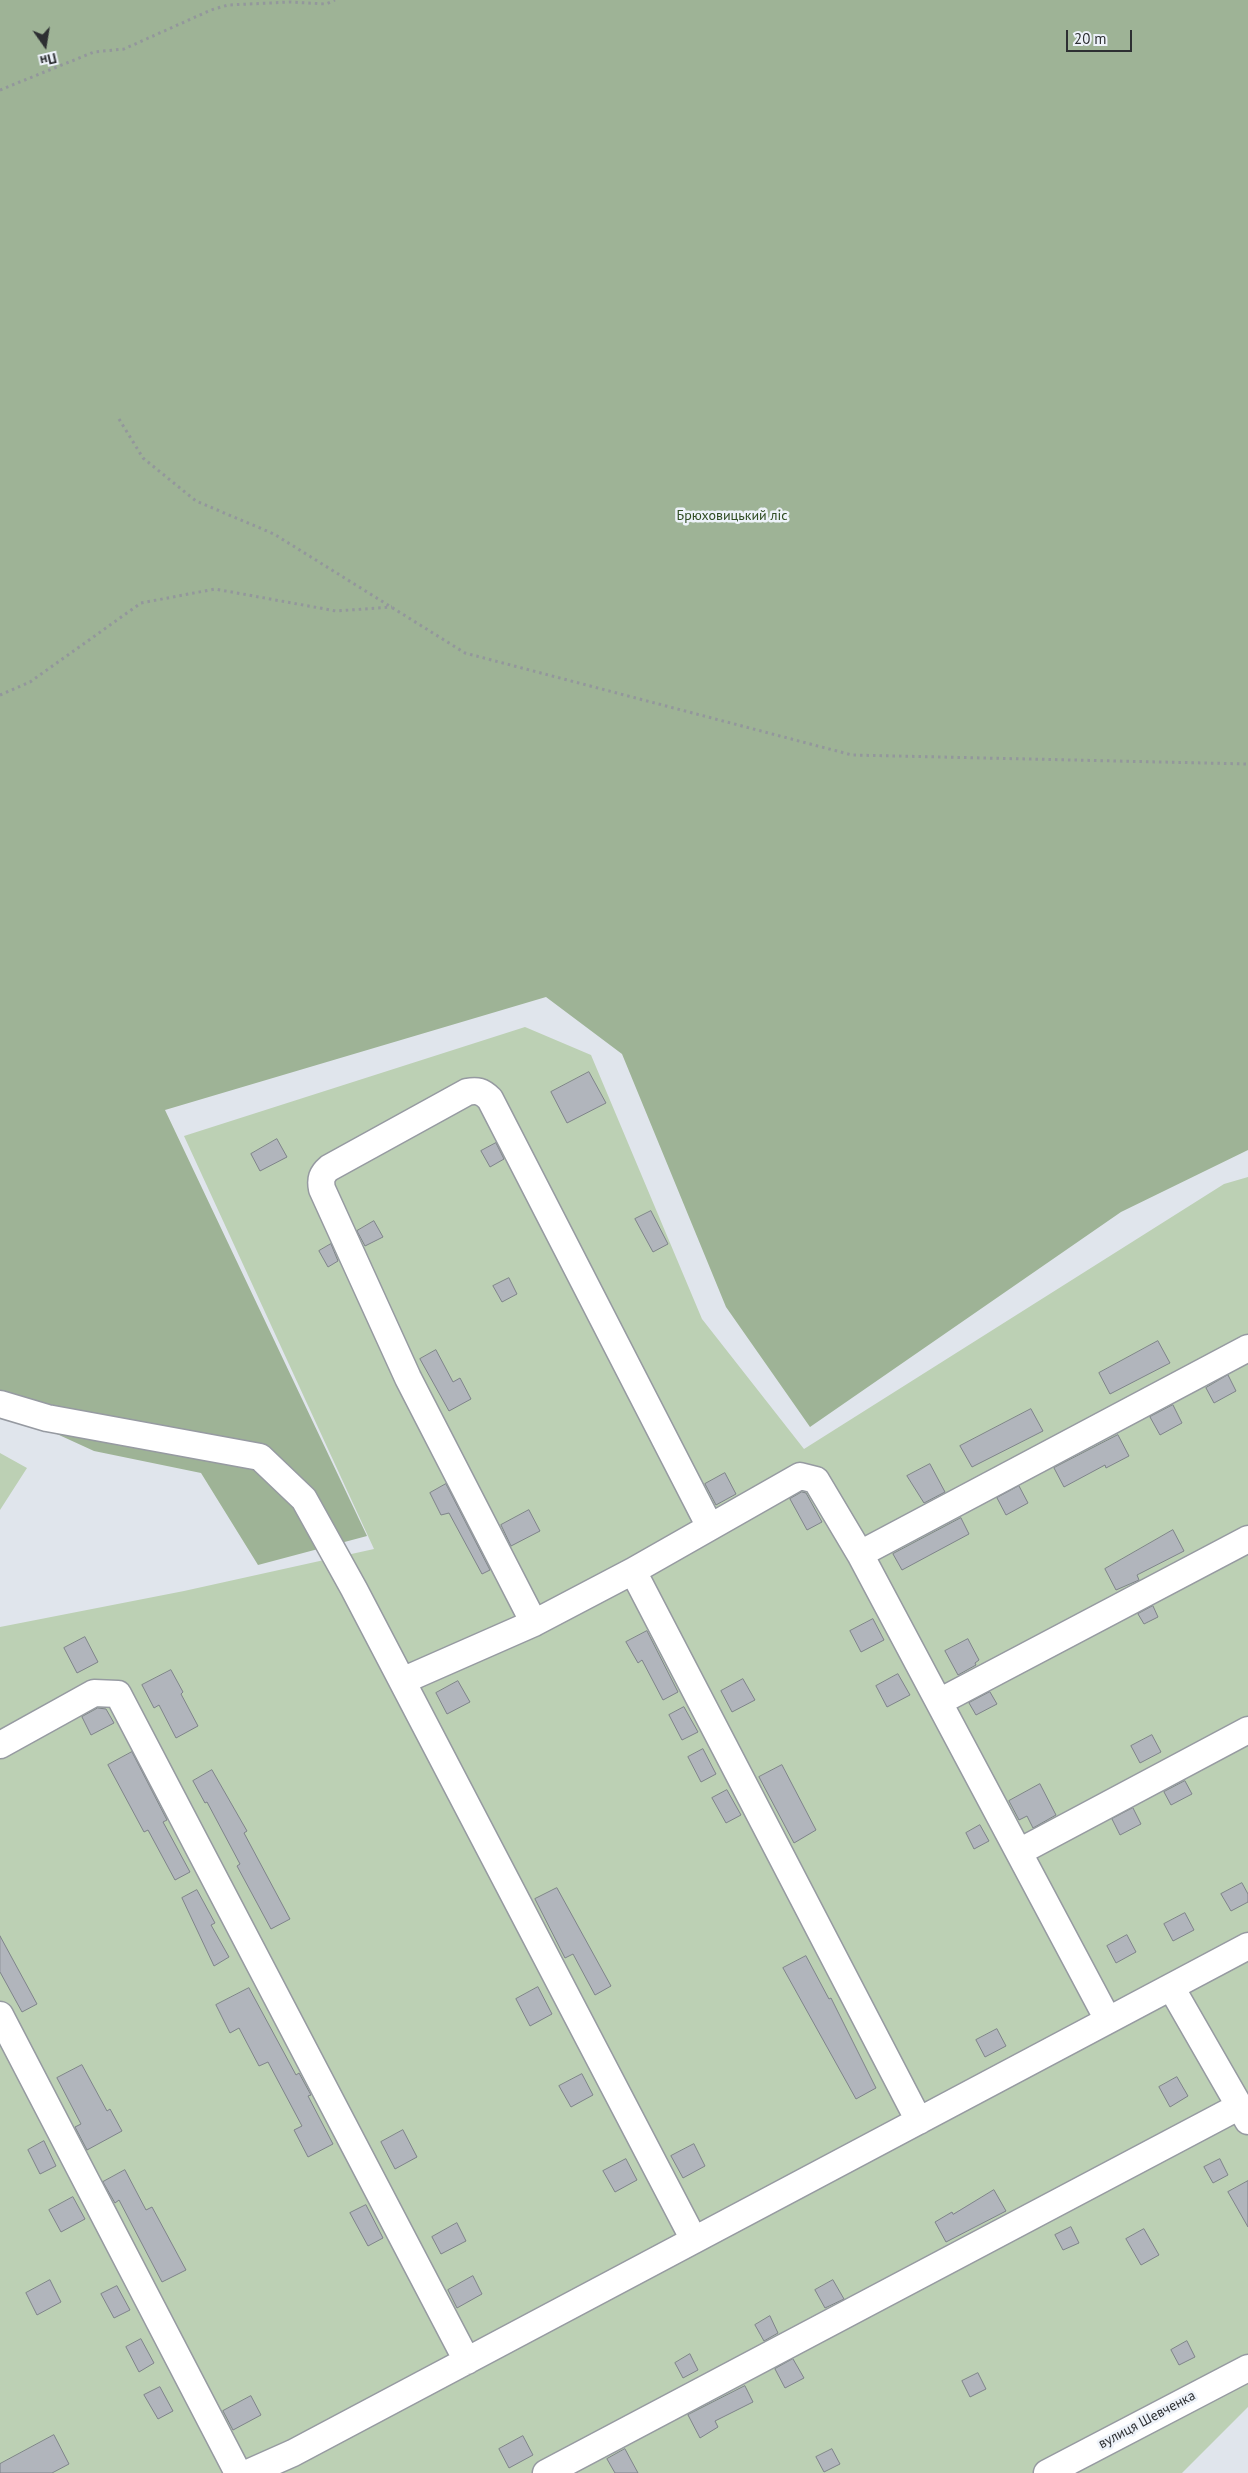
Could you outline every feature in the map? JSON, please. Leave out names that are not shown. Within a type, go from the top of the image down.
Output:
[{"type":"street","points":[[534,1623],[408,1378],[320,1181],[323,1173],[329,1168],[441,1106],[475,1090],[484,1093],[490,1099],[710,1527]]},
{"type":"street","points":[[860,1554],[1248,1348]]},
{"type":"street","points":[[0,1404],[47,1418],[260,1457],[304,1499],[402,1681],[694,2240]]},
{"type":"street","points":[[402,1681],[534,1623],[633,1571],[800,1476],[816,1480],[860,1554],[1108,2020]]},
{"type":"street","points":[[939,1702],[1248,1539]]},
{"type":"street","points":[[633,1571],[919,2121]]},
{"type":"street","points":[[0,1744],[94,1693],[118,1694],[467,2360]]},
{"type":"street","points":[[1019,1852],[1248,1730]]},
{"type":"street","points":[[248,2473],[298,2463],[467,2360],[1248,1946]]},
{"type":"street","points":[[546,2473],[1244,2113],[1171,1987]]},
{"type":"street","points":[[0,2016],[238,2473]]},
{"type":"street","name":"вулиця Шевченка","points":[[1047,2473],[1248,2368]]},
{"type":"path","points":[[0,90],[94,52],[124,49],[211,10],[228,5],[290,2],[326,4],[335,0]]},
{"type":"path","points":[[119,419],[143,458],[196,501],[274,534],[465,653],[852,755],[1248,764]]},
{"type":"path","points":[[0,695],[30,682],[141,603],[215,589],[336,611],[393,608]]},
{"type":"green space","name":"Брюховицький ліс","points":[[0,0],[1248,0],[1248,1150],[1121,1212],[810,1427],[726,1307],[622,1054],[546,997],[165,1110],[367,1536],[258,1565],[201,1473],[94,1451],[0,1408]]},
{"type":"green space","points":[[525,1027],[591,1055],[702,1319],[804,1449],[1224,1184],[1248,1177],[1248,2407],[1182,2473],[0,2473],[0,1627],[184,1591],[374,1549],[184,1136]]},
{"type":"green space","points":[[0,1453],[27,1468],[0,1510]]},
{"type":"building","points":[[589,1072],[606,1103],[567,1123],[551,1092]]},
{"type":"building","points":[[277,1139],[287,1157],[260,1171],[251,1154]]},
{"type":"building","points":[[496,1143],[504,1159],[490,1167],[481,1151]]},
{"type":"building","points":[[651,1211],[668,1244],[653,1252],[635,1219]]},
{"type":"building","points":[[374,1221],[383,1237],[365,1246],[357,1231]]},
{"type":"building","points":[[331,1244],[338,1261],[328,1267],[319,1251]]},
{"type":"building","points":[[509,1278],[517,1294],[502,1302],[493,1286]]},
{"type":"building","points":[[1158,1341],[1170,1363],[1110,1394],[1099,1373]]},
{"type":"building","points":[[436,1350],[453,1382],[460,1378],[471,1399],[449,1411],[420,1359]]},
{"type":"building","points":[[1228,1375],[1236,1391],[1214,1403],[1206,1388]]},
{"type":"building","points":[[1173,1405],[1182,1423],[1160,1435],[1150,1417]]},
{"type":"building","points":[[1031,1409],[1043,1431],[972,1467],[960,1446]]},
{"type":"building","points":[[1118,1435],[1129,1456],[1106,1468],[1105,1465],[1064,1487],[1054,1468]]},
{"type":"building","points":[[930,1464],[945,1492],[924,1503],[907,1476]]},
{"type":"building","points":[[725,1473],[736,1494],[716,1505],[705,1484]]},
{"type":"building","points":[[446,1484],[490,1570],[482,1574],[449,1513],[441,1515],[430,1493]]},
{"type":"building","points":[[1019,1486],[1028,1503],[1006,1515],[997,1498]]},
{"type":"building","points":[[802,1492],[806,1493],[822,1522],[807,1530],[790,1499]]},
{"type":"building","points":[[529,1510],[540,1531],[511,1546],[501,1525]]},
{"type":"building","points":[[961,1518],[969,1534],[902,1570],[893,1554]]},
{"type":"building","points":[[1173,1530],[1184,1551],[1137,1575],[1139,1580],[1116,1590],[1105,1569]]},
{"type":"building","points":[[1153,1606],[1158,1617],[1144,1624],[1138,1614]]},
{"type":"building","points":[[873,1619],[884,1640],[861,1652],[850,1631]]},
{"type":"building","points":[[647,1631],[678,1692],[663,1700],[642,1660],[638,1663],[626,1642]]},
{"type":"building","points":[[85,1637],[98,1662],[77,1673],[64,1648]]},
{"type":"building","points":[[968,1639],[979,1660],[975,1663],[976,1665],[958,1675],[945,1651]]},
{"type":"building","points":[[171,1670],[198,1726],[176,1738],[159,1705],[154,1708],[142,1685]]},
{"type":"building","points":[[898,1674],[910,1695],[887,1707],[876,1686]]},
{"type":"building","points":[[743,1679],[755,1700],[732,1712],[721,1691]]},
{"type":"building","points":[[458,1681],[470,1702],[447,1714],[436,1693]]},
{"type":"building","points":[[990,1692],[997,1704],[976,1715],[969,1703]]},
{"type":"building","points":[[684,1707],[698,1732],[682,1740],[669,1715]]},
{"type":"building","points":[[98,1708],[106,1709],[114,1723],[91,1735],[82,1717]]},
{"type":"building","points":[[1152,1735],[1161,1752],[1140,1763],[1131,1746]]},
{"type":"building","points":[[703,1749],[716,1774],[701,1782],[688,1757]]},
{"type":"building","points":[[132,1752],[167,1820],[163,1822],[190,1872],[175,1880],[148,1830],[144,1832],[108,1765]]},
{"type":"building","points":[[782,1765],[816,1830],[794,1843],[759,1777]]},
{"type":"building","points":[[212,1770],[247,1831],[244,1833],[290,1919],[271,1929],[237,1866],[240,1864],[207,1802],[205,1803],[193,1781]]},
{"type":"building","points":[[1185,1781],[1192,1794],[1171,1805],[1164,1792]]},
{"type":"building","points":[[1040,1784],[1056,1815],[1033,1828],[1027,1816],[1019,1820],[1009,1801]]},
{"type":"building","points":[[727,1790],[741,1815],[726,1823],[712,1798]]},
{"type":"building","points":[[1133,1808],[1141,1824],[1120,1835],[1112,1819]]},
{"type":"building","points":[[980,1825],[989,1841],[974,1849],[966,1833]]},
{"type":"building","points":[[1242,1883],[1248,1894],[1248,1902],[1231,1911],[1221,1894]]},
{"type":"building","points":[[557,1888],[611,1986],[595,1995],[573,1954],[565,1958],[535,1899]]},
{"type":"building","points":[[197,1890],[215,1923],[211,1925],[229,1957],[214,1966],[182,1898]]},
{"type":"building","points":[[1185,1913],[1194,1930],[1173,1941],[1164,1924]]},
{"type":"building","points":[[1127,1935],[1136,1952],[1116,1963],[1107,1946]]},
{"type":"building","points":[[0,1936],[37,2004],[22,2012],[0,1972]]},
{"type":"building","points":[[806,1956],[829,1999],[831,1998],[876,2088],[856,2099],[783,1968]]},
{"type":"building","points":[[538,1987],[552,2014],[530,2026],[516,1999]]},
{"type":"building","points":[[249,1988],[296,2075],[299,2073],[311,2095],[308,2096],[333,2144],[308,2157],[294,2130],[302,2126],[268,2062],[259,2066],[239,2028],[230,2033],[216,2005]]},
{"type":"building","points":[[997,2029],[1006,2046],[985,2057],[976,2040]]},
{"type":"building","points":[[82,2065],[107,2111],[110,2109],[122,2131],[87,2150],[75,2127],[81,2124],[57,2078]]},
{"type":"building","points":[[582,2074],[593,2095],[571,2107],[559,2086]]},
{"type":"building","points":[[1177,2077],[1188,2096],[1170,2107],[1159,2087]]},
{"type":"building","points":[[403,2130],[417,2157],[395,2169],[381,2142]]},
{"type":"building","points":[[44,2141],[56,2166],[40,2174],[28,2150]]},
{"type":"building","points":[[694,2144],[705,2166],[683,2178],[671,2156]]},
{"type":"building","points":[[626,2159],[637,2180],[615,2192],[603,2171]]},
{"type":"building","points":[[1220,2159],[1228,2175],[1213,2183],[1204,2167]]},
{"type":"building","points":[[125,2170],[146,2210],[152,2207],[186,2270],[162,2282],[119,2200],[115,2203],[103,2182]]},
{"type":"building","points":[[1248,2181],[1248,2227],[1228,2192]]},
{"type":"building","points":[[994,2190],[1006,2211],[946,2242],[935,2222],[952,2212],[953,2214]]},
{"type":"building","points":[[73,2197],[85,2219],[61,2232],[49,2210]]},
{"type":"building","points":[[366,2205],[383,2238],[368,2246],[350,2213]]},
{"type":"building","points":[[457,2223],[466,2241],[441,2254],[432,2237]]},
{"type":"building","points":[[1071,2227],[1079,2243],[1063,2250],[1055,2235]]},
{"type":"building","points":[[1144,2229],[1159,2255],[1141,2265],[1126,2239]]},
{"type":"building","points":[[473,2276],[482,2294],[457,2308],[448,2290]]},
{"type":"building","points":[[50,2280],[61,2302],[37,2315],[26,2293]]},
{"type":"building","points":[[833,2280],[844,2299],[825,2308],[815,2290]]},
{"type":"building","points":[[117,2286],[130,2310],[114,2318],[101,2294]]},
{"type":"building","points":[[770,2316],[778,2333],[764,2341],[755,2325]]},
{"type":"building","points":[[141,2339],[154,2363],[139,2372],[126,2347]]},
{"type":"building","points":[[1187,2341],[1195,2357],[1179,2365],[1171,2350]]},
{"type":"building","points":[[690,2354],[698,2370],[683,2378],[675,2363]]},
{"type":"building","points":[[793,2359],[804,2378],[785,2388],[775,2369]]},
{"type":"building","points":[[978,2373],[986,2389],[970,2397],[962,2381]]},
{"type":"building","points":[[745,2386],[753,2402],[715,2421],[718,2427],[700,2438],[688,2415]]},
{"type":"building","points":[[160,2387],[173,2411],[158,2419],[144,2395]]},
{"type":"building","points":[[251,2396],[261,2415],[233,2430],[223,2411]]},
{"type":"building","points":[[54,2435],[69,2464],[52,2473],[0,2473],[0,2464]]},
{"type":"building","points":[[523,2436],[533,2455],[509,2468],[499,2449]]},
{"type":"building","points":[[625,2449],[638,2473],[615,2473],[607,2459]]},
{"type":"building","points":[[832,2449],[840,2464],[824,2472],[816,2457]]}]
